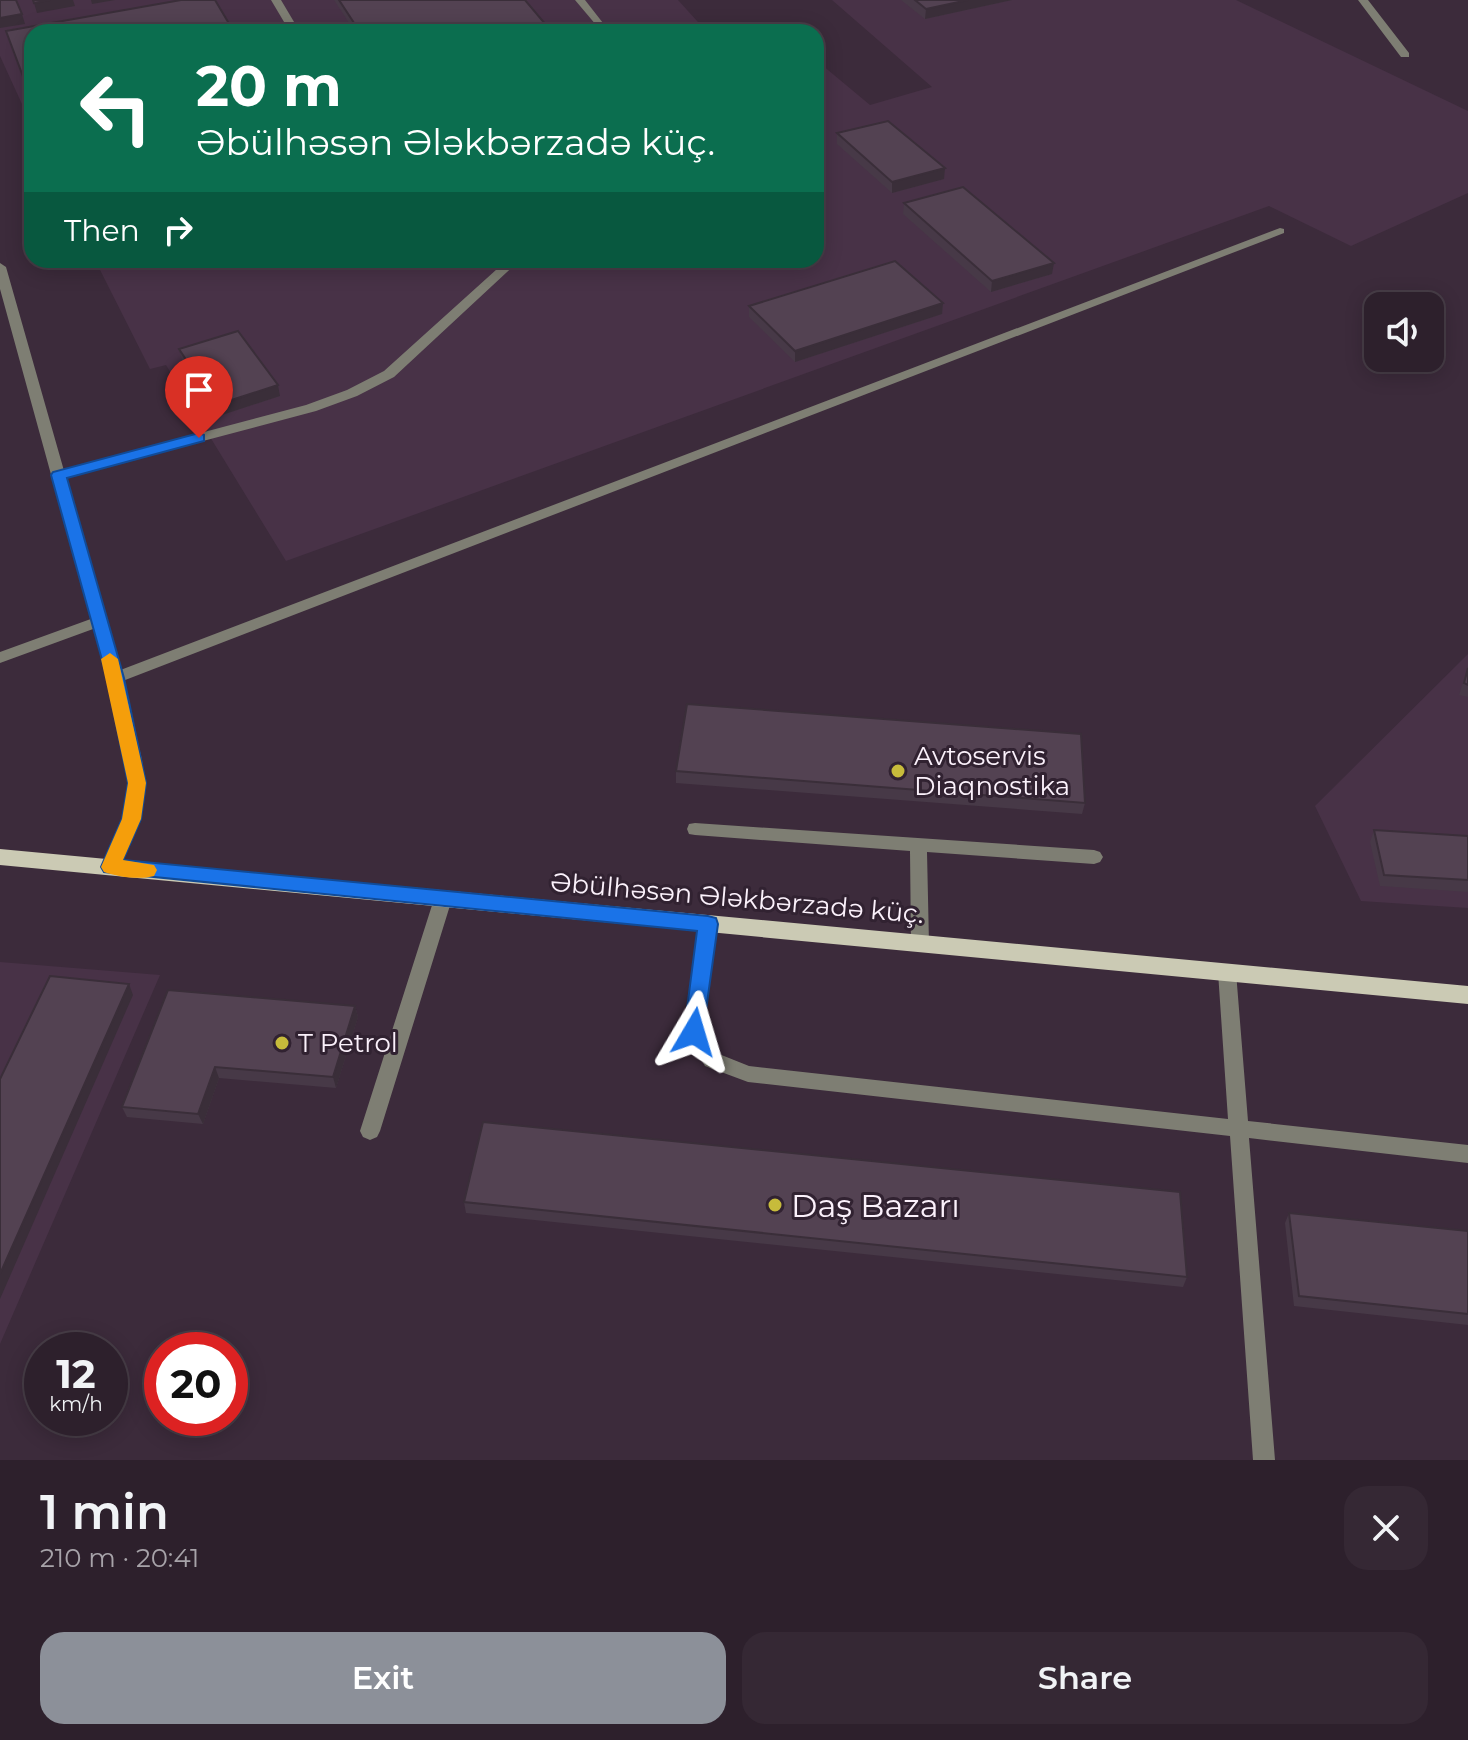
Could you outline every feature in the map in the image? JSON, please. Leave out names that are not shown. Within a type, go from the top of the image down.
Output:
[{"type":"main road","name":"Əbülhəsən Ələkbərzadə küç.","points":[[0,857],[1468,995]]},
{"type":"street","points":[[276,0],[290,24]]},
{"type":"street","points":[[580,0],[600,24]]},
{"type":"street","points":[[1363,0],[1405,55]]},
{"type":"street","points":[[115,678],[1280,231]]},
{"type":"street","points":[[0,267],[115,678],[137,783],[132,819],[111,867]]},
{"type":"street","points":[[58,475],[311,408],[352,393],[389,374],[505,268]]},
{"type":"street","points":[[0,658],[99,621]]},
{"type":"street","points":[[695,829],[1094,857]]},
{"type":"street","points":[[918,845],[920,944]]},
{"type":"street","points":[[370,1131],[443,899]]},
{"type":"street","points":[[708,924],[694,1032],[712,1060],[748,1074],[1468,1154]]},
{"type":"street","points":[[1227,972],[1264,1460]]},
{"type":"shaded area","points":[[0,0],[678,0],[700,24],[24,24],[24,108],[0,56]]},
{"type":"shaded area","points":[[832,0],[1236,0],[1468,111],[1468,193],[1351,246],[1269,206],[286,561],[166,365],[150,369],[99,268],[824,268],[824,67],[870,105],[932,87]]},
{"type":"shaded area","points":[[1468,654],[1468,908],[1361,901],[1315,806]]},
{"type":"shaded area","points":[[0,962],[160,975],[0,1344]]},
{"type":"building","points":[[0,0],[16,0],[22,14],[0,18]]},
{"type":"building","points":[[181,0],[215,0],[229,24],[173,24],[46,24]]},
{"type":"building","points":[[339,0],[525,0],[545,24],[355,24]]},
{"type":"building","points":[[915,0],[968,0],[926,9]]},
{"type":"building","points":[[24,28],[24,79],[6,31]]},
{"type":"building","points":[[888,121],[945,168],[892,182],[837,133]]},
{"type":"building","points":[[963,187],[1054,263],[992,281],[904,203]]},
{"type":"building","points":[[895,261],[943,303],[795,351],[749,306]]},
{"type":"building","points":[[238,331],[278,385],[216,405],[179,349]]},
{"type":"building","points":[[687,704],[1081,734],[1085,803],[676,771]]},
{"type":"building","points":[[1374,830],[1468,836],[1468,880],[1384,875]]},
{"type":"building","points":[[50,976],[129,984],[0,1274],[0,1079]]},
{"type":"building","points":[[168,990],[355,1006],[333,1077],[215,1067],[198,1114],[122,1107]]},
{"type":"building","points":[[483,1122],[1180,1192],[1187,1277],[464,1202]]},
{"type":"building","points":[[1289,1213],[1468,1231],[1468,1314],[1299,1296]]},
{"type":"slow traffic","points":[[110,659],[137,783],[132,819],[111,867],[147,870]]},
{"type":"place","name":"Avtoservis Diaqnostika","points":[[898,771]]},
{"type":"place","name":"T Petrol","points":[[282,1043]]},
{"type":"place","name":"Daş Bazarı","points":[[775,1205]]},
{"type":"route","points":[[199,438],[58,475],[115,678],[134,760],[137,783],[132,819],[111,867],[708,924],[694,1032]]}]
